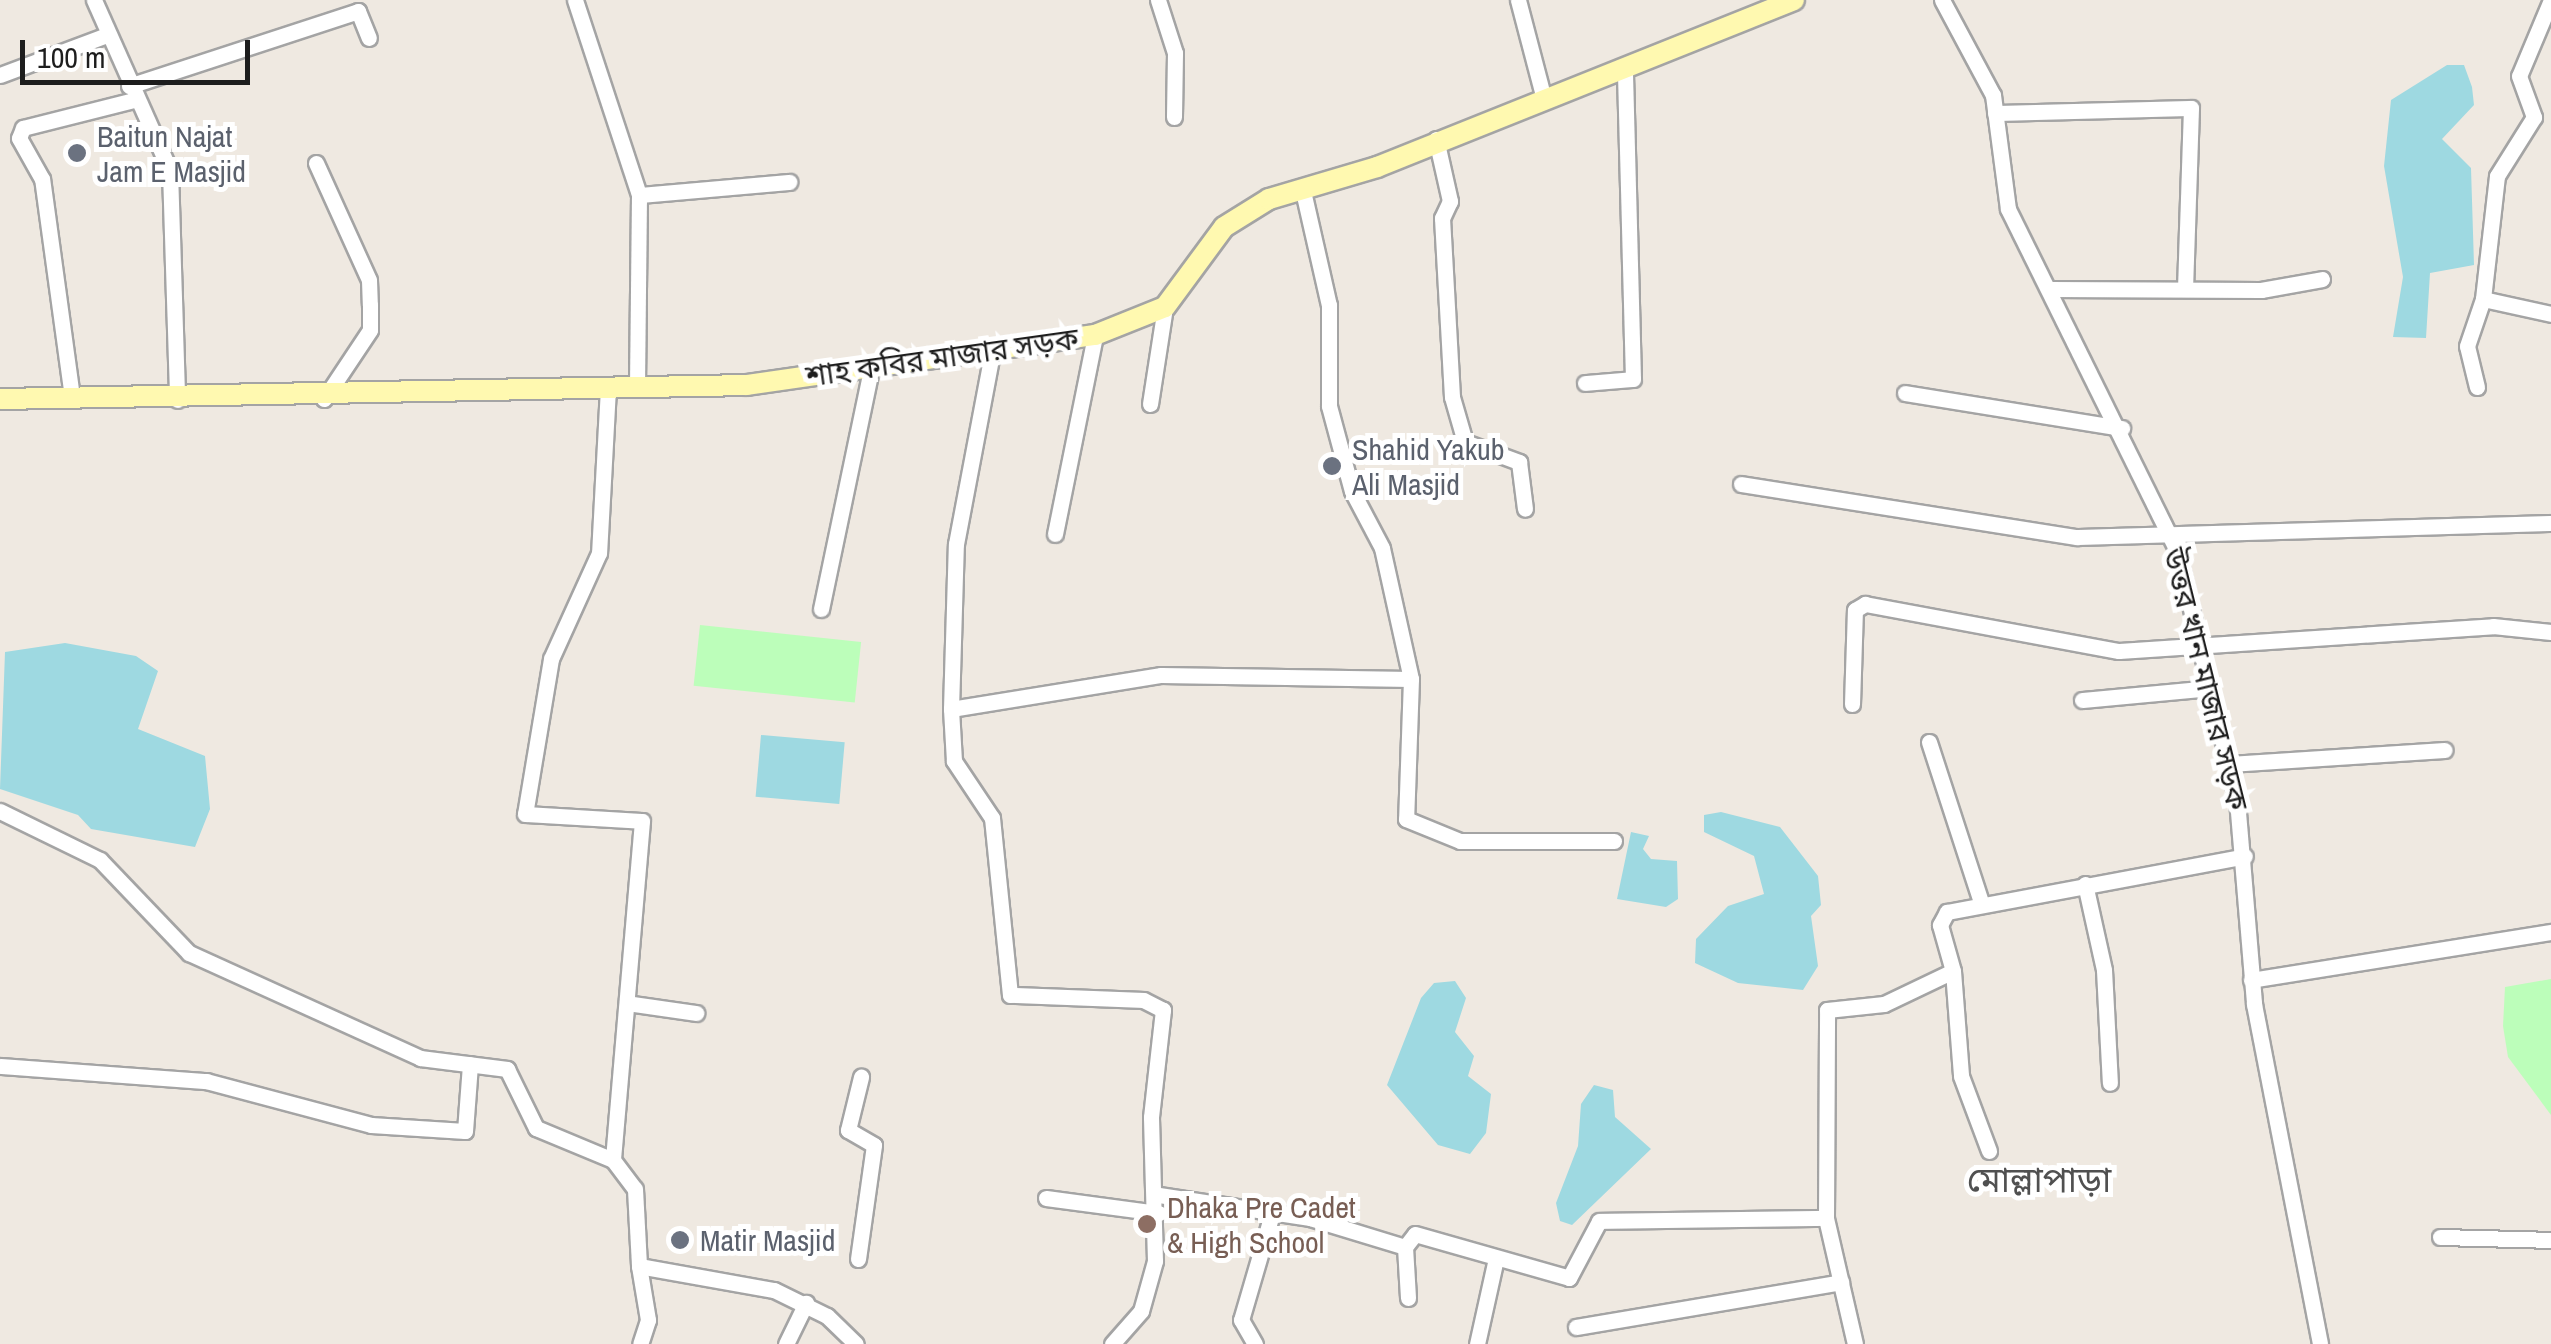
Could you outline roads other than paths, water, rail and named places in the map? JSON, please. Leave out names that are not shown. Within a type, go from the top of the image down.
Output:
[{"type":"main road","points":[[1165,308],[1224,227],[1303,191],[1543,95],[1794,0]]},
{"type":"main road","name":"শাহ কবির মাজার সড়ক","points":[[0,399],[324,399],[637,388],[871,370],[1095,334],[1165,308]]},
{"type":"street","points":[[94,0],[132,93],[170,171],[177,400]]},
{"type":"street","points":[[575,0],[639,195],[637,388]]},
{"type":"street","points":[[1158,0],[1175,53],[1174,117]]},
{"type":"street","points":[[1518,0],[1543,95]]},
{"type":"street","name":"উত্তর খান মাজার সড়ক","points":[[1942,0],[1995,113],[2008,209],[2122,428],[2172,536],[2229,764],[2245,856],[2251,980],[2320,1344]]},
{"type":"street","points":[[2478,387],[2468,346],[2483,299],[2497,176],[2534,116],[2519,76],[2551,0]]},
{"type":"street","points":[[72,397],[42,179],[19,138],[23,128],[132,93],[358,10],[369,38]]},
{"type":"street","points":[[0,75],[107,36]]},
{"type":"street","points":[[1585,383],[1632,379],[1625,66]]},
{"type":"street","points":[[1995,113],[2191,108],[2185,289]]},
{"type":"street","points":[[1436,139],[1450,201],[1442,218],[1452,397],[1465,442],[1520,462],[1524,509]]},
{"type":"street","points":[[316,162],[369,280],[370,304],[370,330],[324,399]]},
{"type":"street","points":[[639,195],[788,182]]},
{"type":"street","points":[[1303,191],[1329,305],[1329,406],[1352,491],[1382,548],[1411,679],[1406,819],[1460,841],[1614,841]]},
{"type":"street","points":[[2050,289],[2185,289],[2322,279]]},
{"type":"street","points":[[2483,299],[2551,314]]},
{"type":"street","points":[[1150,404],[1165,308]]},
{"type":"street","points":[[1055,534],[1095,334]]},
{"type":"street","points":[[992,353],[956,544],[952,708],[954,761],[992,818],[1010,995],[1154,1001],[1163,1010],[1151,1118],[1159,1213],[1140,1311],[1112,1344]]},
{"type":"street","points":[[821,609],[871,370]]},
{"type":"street","points":[[608,388],[599,553],[551,659],[525,814],[642,821],[633,1004],[613,1160]]},
{"type":"street","points":[[1905,392],[2122,428]]},
{"type":"street","points":[[1741,484],[2077,536],[2172,536],[2451,520],[2551,524]]},
{"type":"street","points":[[1852,704],[1855,610],[1865,604],[2119,651],[2493,626],[2551,632]]},
{"type":"street","points":[[952,708],[1161,675],[1411,679]]},
{"type":"street","points":[[2082,700],[2211,688]]},
{"type":"street","points":[[1929,742],[1982,905]]},
{"type":"street","points":[[2229,764],[2445,750]]},
{"type":"street","points":[[0,811],[100,860],[189,953],[420,1058],[507,1069],[536,1128],[613,1160],[634,1190],[639,1266],[648,1320],[640,1344]]},
{"type":"street","points":[[1989,1150],[1961,1076],[1953,971],[1940,918],[1982,905],[2085,884],[2245,856]]},
{"type":"street","points":[[2085,884],[2104,970],[2110,1083]]},
{"type":"street","points":[[2251,980],[2551,932]]},
{"type":"street","points":[[1855,1344],[1826,1218],[1827,1010],[1884,1004],[1953,971]]},
{"type":"street","points":[[633,1004],[696,1013]]},
{"type":"street","points":[[0,1066],[206,1080],[371,1125],[465,1131],[470,1064]]},
{"type":"street","points":[[858,1259],[874,1145],[848,1130],[861,1077]]},
{"type":"street","points":[[1159,1194],[1272,1214],[1404,1247]]},
{"type":"street","points":[[1046,1198],[1159,1213]]},
{"type":"street","points":[[1255,1344],[1240,1320],[1272,1214]]},
{"type":"street","points":[[1408,1298],[1404,1247],[1415,1234],[1569,1278],[1600,1221],[1826,1218]]},
{"type":"street","points":[[2440,1237],[2551,1240]]},
{"type":"street","points":[[1477,1344],[1496,1258]]},
{"type":"street","points":[[639,1266],[806,1303],[856,1344]]},
{"type":"street","points":[[1576,1327],[1841,1282]]},
{"type":"street","points":[[786,1344],[806,1303]]},
{"type":"water","points":[[2447,65],[2464,65],[2472,87],[2474,105],[2442,139],[2471,168],[2474,265],[2430,273],[2426,338],[2393,337],[2403,277],[2384,166],[2391,100]]},
{"type":"water","points":[[65,643],[136,656],[158,671],[138,729],[205,756],[210,809],[195,847],[91,829],[78,815],[0,789],[5,652]]},
{"type":"water","points":[[761,735],[845,742],[839,804],[756,797]]},
{"type":"water","points":[[1721,812],[1780,827],[1818,876],[1821,905],[1811,916],[1818,966],[1803,990],[1738,983],[1695,963],[1696,939],[1728,906],[1764,894],[1754,856],[1704,832],[1704,815]]},
{"type":"water","points":[[1631,832],[1649,836],[1643,849],[1651,859],[1677,861],[1678,899],[1666,907],[1617,899]]},
{"type":"water","points":[[1455,981],[1466,998],[1455,1032],[1474,1056],[1468,1076],[1491,1094],[1486,1133],[1470,1154],[1438,1145],[1387,1085],[1421,998],[1434,983]]},
{"type":"water","points":[[1594,1085],[1613,1090],[1615,1117],[1651,1149],[1572,1225],[1560,1221],[1556,1203],[1578,1146],[1581,1104]]},
{"type":"place","name":"Baitun Najat Jam E Masjid","points":[[77,153]]},
{"type":"place","name":"Shahid Yakub Ali Masjid","points":[[1332,466]]},
{"type":"place","name":"Dhaka Pre Cadet & High School","points":[[1147,1224]]},
{"type":"place","name":"Matir Masjid","points":[[680,1240]]},
{"type":"district","name":"মোল্লাপাড়া","points":[[2039,1180]]}]
